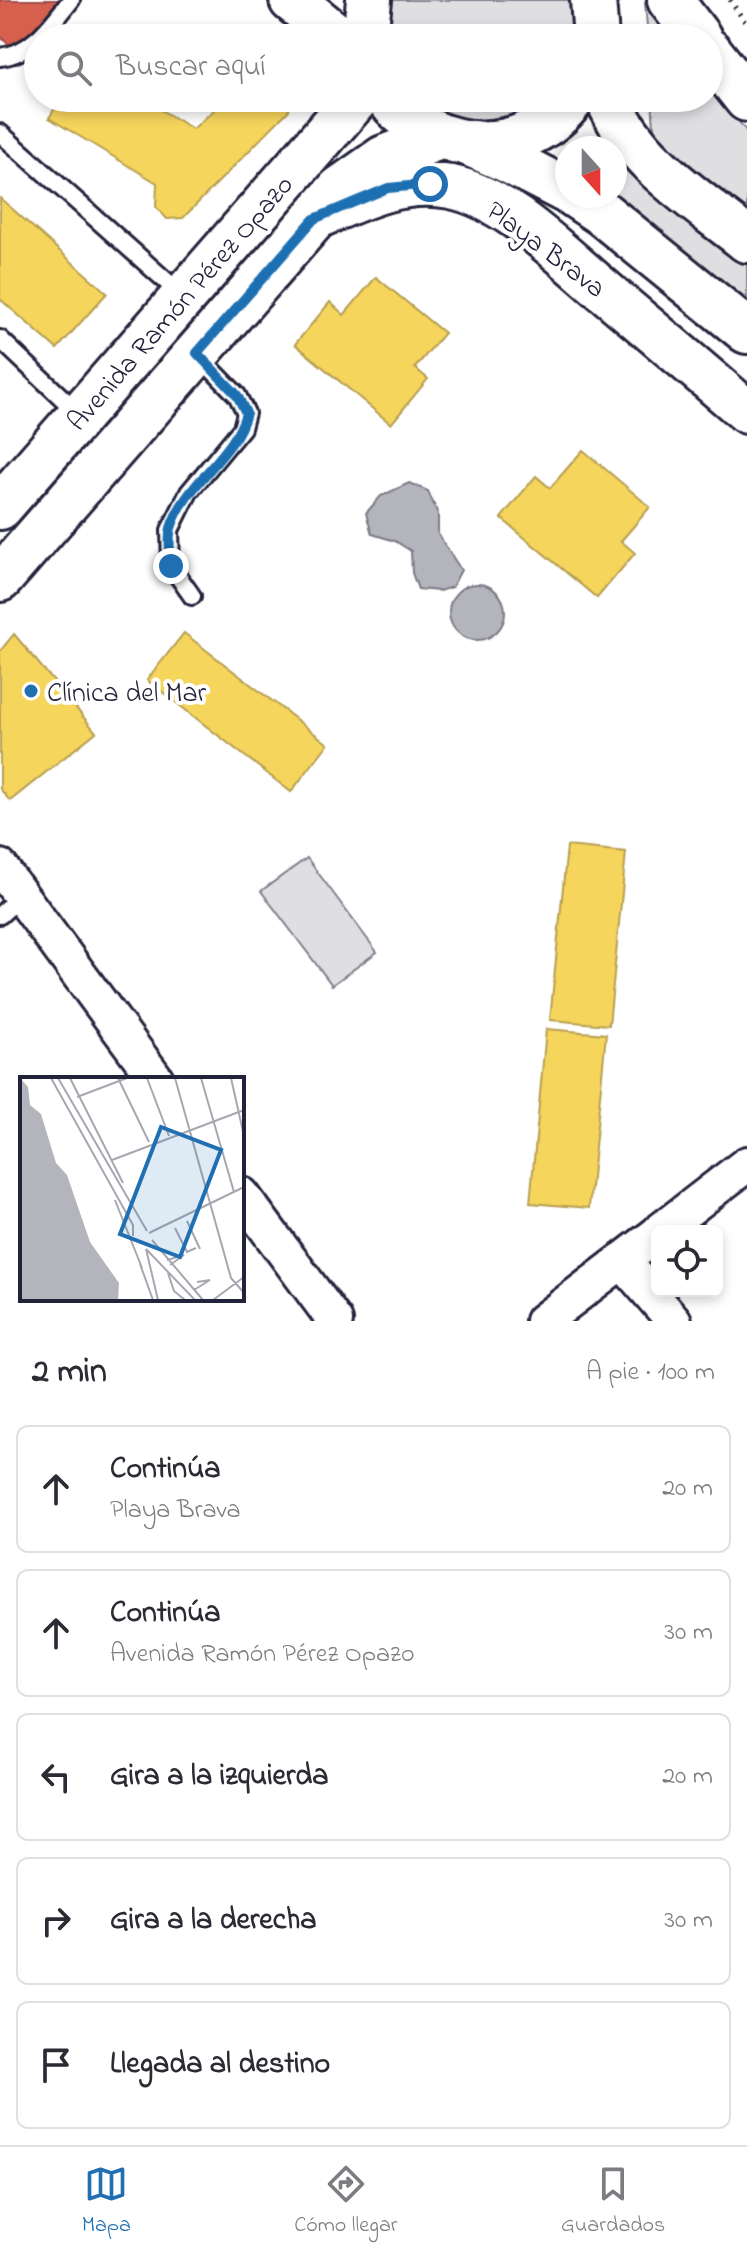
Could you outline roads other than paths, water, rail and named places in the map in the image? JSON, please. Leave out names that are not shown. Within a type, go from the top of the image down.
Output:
[{"type":"main road","points":[[292,0],[322,24]]},
{"type":"main road","points":[[366,24],[369,0]]},
{"type":"main road","points":[[670,0],[688,24]]},
{"type":"main road","points":[[723,69],[747,99]]},
{"type":"main road","name":"Avenida Ramón Pérez Opazo","points":[[0,507],[345,112]]},
{"type":"main road","points":[[401,112],[408,120],[505,159],[555,185]]},
{"type":"main road","name":"Avenida Ramón Pérez Opazo","points":[[0,579],[340,189],[361,172],[411,146],[454,140],[505,142],[523,136],[560,112]]},
{"type":"main road","points":[[615,112],[627,135],[643,155],[747,240]]},
{"type":"main road","points":[[594,208],[747,331]]},
{"type":"main road","points":[[665,264],[747,360]]},
{"type":"street","name":"Playa Brava","points":[[314,219],[388,188],[430,184],[474,194],[538,236],[747,412]]},
{"type":"street","points":[[0,867],[11,906],[154,1077]]},
{"type":"street","points":[[668,1225],[747,1164]]},
{"type":"street","points":[[244,1198],[335,1321]]},
{"type":"street","points":[[543,1321],[651,1238]]},
{"type":"street","points":[[622,1261],[674,1321]]},
{"type":"lane","points":[[52,24],[71,0]]},
{"type":"lane","points":[[0,57],[24,50]]},
{"type":"lane","points":[[0,133],[184,297]]},
{"type":"lane","points":[[0,339],[80,415]]},
{"type":"lane","points":[[192,596],[171,566],[170,530],[189,492],[242,428],[246,413],[237,395],[197,353]]},
{"type":"place","name":"Clínica del Mar","points":[[31,691]]}]
